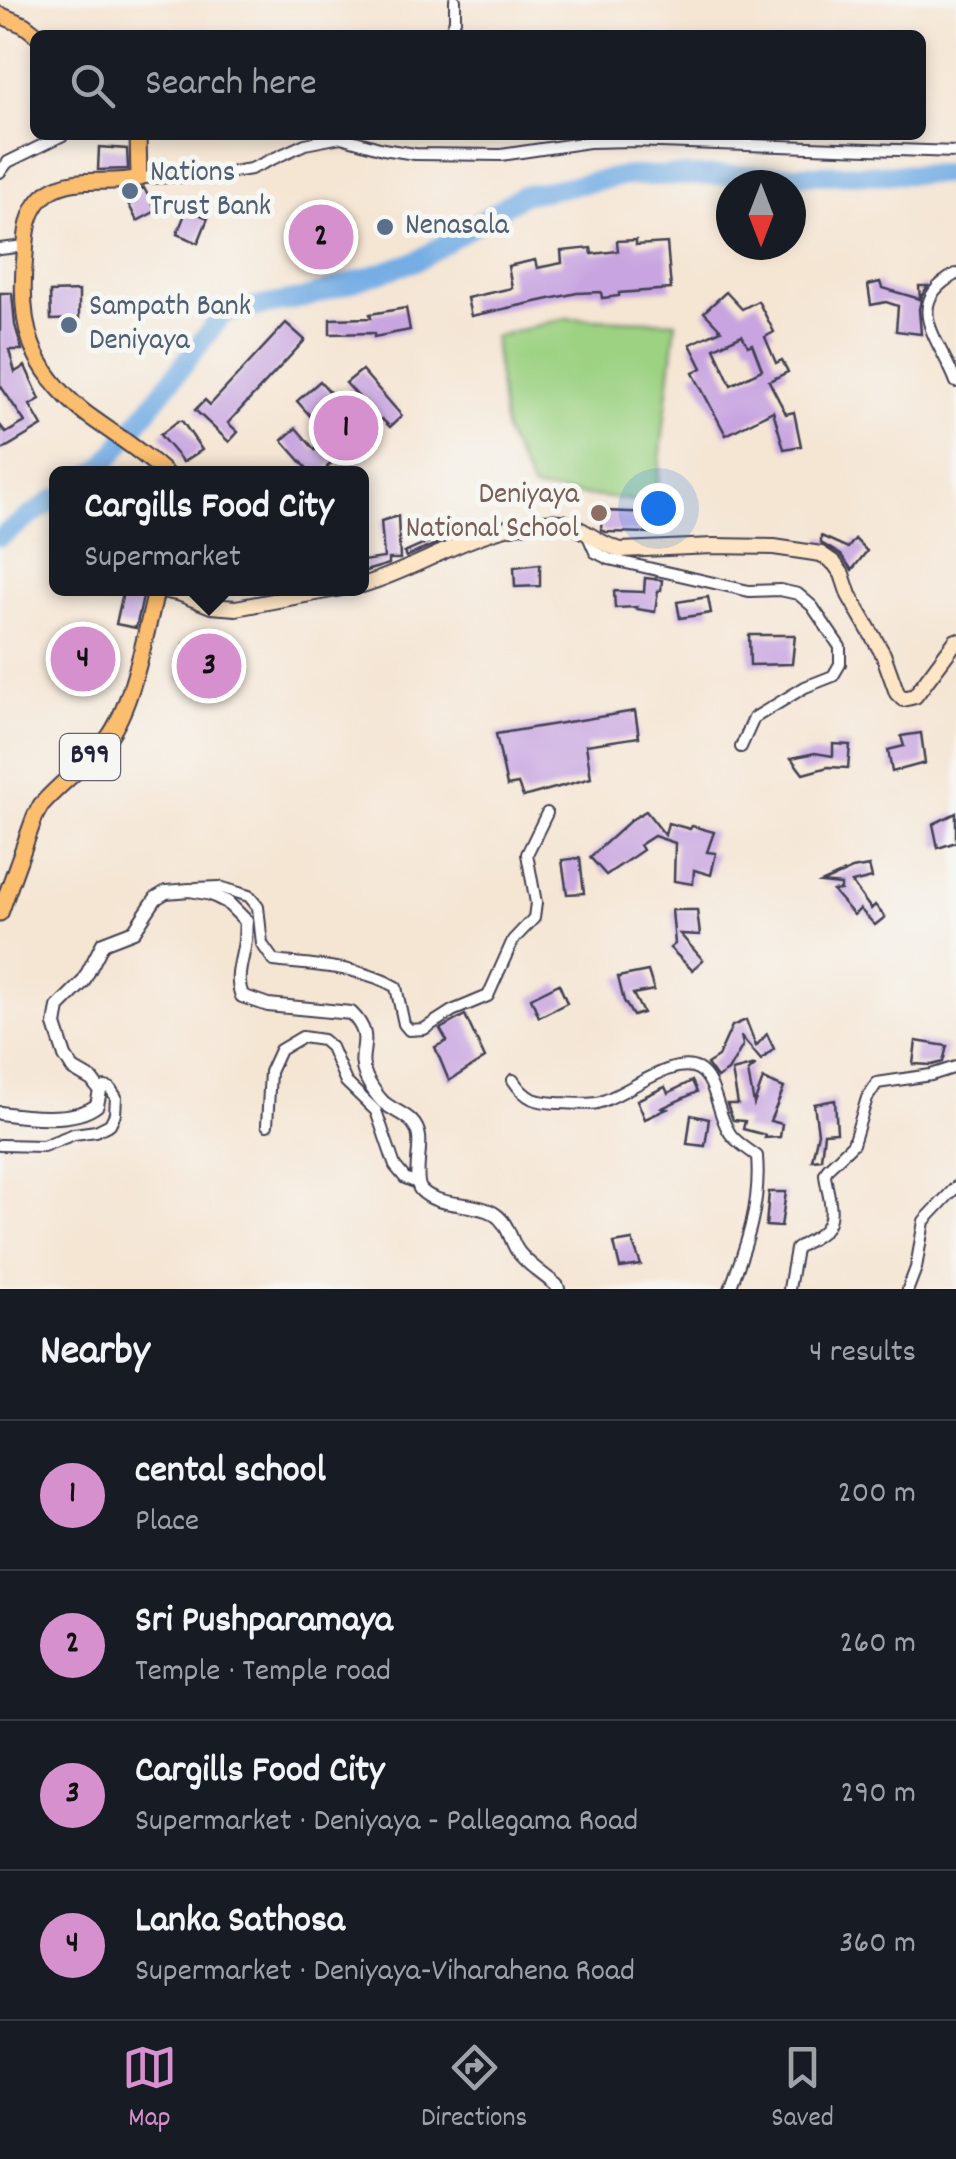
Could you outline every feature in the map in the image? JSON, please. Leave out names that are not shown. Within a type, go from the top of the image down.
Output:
[{"type":"main road","points":[[0,15],[30,30]]},
{"type":"main road","points":[[138,140],[140,178],[63,186],[49,192],[36,205],[30,218],[22,278],[29,341],[37,359],[66,396],[158,466]]},
{"type":"main road","points":[[369,583],[502,529],[552,521],[566,523],[621,550],[774,547],[822,554],[842,574],[903,700],[915,696],[956,641]]},
{"type":"main road","name":"B99","points":[[2,906],[34,816],[108,738],[119,720],[155,596]]},
{"type":"main road","points":[[186,596],[211,606],[236,608],[300,596]]},
{"type":"street","points":[[452,30],[456,0]]},
{"type":"street","points":[[0,172],[8,162],[52,140]]},
{"type":"street","points":[[140,178],[209,176],[251,169],[305,144],[326,140]]},
{"type":"street","points":[[352,140],[415,154],[501,154],[588,142],[631,141],[956,152]]},
{"type":"street","points":[[383,149],[387,140]]},
{"type":"street","points":[[0,250],[25,246]]},
{"type":"street","points":[[956,274],[934,288],[927,309],[929,327],[956,382]]},
{"type":"street","points":[[588,535],[595,552],[608,558],[749,591],[798,594],[812,606],[840,647],[840,664],[833,676],[805,687],[754,718],[742,747]]},
{"type":"street","points":[[100,1091],[92,1080],[74,1070],[64,1056],[55,1025],[58,1007],[83,982],[103,943],[134,931],[156,898],[166,892],[203,886],[249,896],[258,907],[262,944],[274,960],[353,971],[382,980],[396,988],[404,1024],[409,1030],[424,1030],[452,1011],[488,996],[513,940],[534,918],[536,903],[527,854],[547,813]]},
{"type":"street","points":[[190,890],[227,902],[246,921],[238,967],[242,996],[268,1005],[351,1014],[360,1022],[366,1036],[362,1065],[366,1079],[382,1102],[412,1120],[419,1134],[417,1183],[422,1192],[495,1214],[506,1226],[518,1253],[558,1289]]},
{"type":"street","points":[[267,1125],[270,1072],[280,1050],[302,1037],[323,1040],[332,1047],[346,1082],[376,1110],[394,1166],[417,1183]]},
{"type":"street","points":[[514,1080],[522,1094],[541,1102],[598,1103],[662,1072],[687,1066],[701,1070],[712,1086],[718,1112],[732,1136],[757,1156],[759,1179],[750,1237],[730,1289]]},
{"type":"street","points":[[789,1289],[796,1249],[829,1225],[832,1214],[828,1168],[853,1144],[867,1098],[877,1083],[956,1066]]},
{"type":"street","points":[[0,1113],[25,1117],[77,1115],[97,1105],[105,1087],[116,1097],[110,1124],[96,1131],[74,1134],[43,1146],[0,1144]]},
{"type":"street","points":[[908,1289],[924,1221],[956,1187]]},
{"type":"green space","points":[[566,318],[676,322],[655,503],[533,489],[505,433],[494,337]]},
{"type":"building","points":[[99,147],[127,149],[128,169],[98,170]]},
{"type":"building","points":[[144,188],[156,211],[137,221],[125,197]]},
{"type":"building","points":[[187,209],[208,218],[198,243],[177,234]]},
{"type":"building","points":[[636,240],[636,245],[667,243],[671,289],[602,298],[601,292],[577,293],[471,316],[467,298],[512,288],[508,266],[535,260],[537,268],[562,263],[561,251],[618,251],[617,241]]},
{"type":"building","points":[[880,282],[882,288],[920,299],[919,286],[928,286],[919,309],[921,334],[896,331],[898,306],[886,302],[871,305],[868,285]]},
{"type":"building","points":[[79,291],[79,319],[51,320],[50,292]]},
{"type":"building","points":[[726,292],[742,309],[758,301],[774,332],[765,337],[776,363],[782,360],[788,372],[769,381],[786,414],[794,412],[801,446],[784,449],[773,411],[726,435],[693,373],[702,368],[690,344],[721,330],[704,312]],"holes":[[[742,335],[748,346],[752,344],[762,370],[731,385],[714,348]]]},
{"type":"building","points":[[0,293],[12,293],[22,350],[9,350],[15,372],[25,366],[40,399],[30,405],[42,426],[0,451],[0,425],[6,433],[25,422],[0,385]]},
{"type":"building","points":[[406,308],[410,330],[374,337],[374,333],[330,334],[330,319],[371,318],[370,314]]},
{"type":"building","points":[[286,323],[305,340],[228,423],[238,432],[229,442],[195,410],[205,400],[210,405]]},
{"type":"building","points":[[362,370],[402,416],[390,427],[382,419],[328,466],[305,466],[282,440],[296,428],[315,450],[329,437],[297,401],[320,381],[351,416],[365,404],[346,383]]},
{"type":"building","points":[[182,421],[202,450],[183,462],[160,435]]},
{"type":"building","points":[[602,511],[655,513],[653,533],[601,530]]},
{"type":"building","points":[[398,516],[400,559],[389,559],[389,564],[369,570],[369,560],[384,558],[381,521]]},
{"type":"building","points":[[448,520],[454,531],[466,526],[468,530],[406,557],[404,553],[434,540],[429,532]]},
{"type":"building","points":[[821,536],[848,548],[855,539],[867,551],[852,570],[841,555],[821,543]]},
{"type":"building","points":[[540,564],[540,586],[515,587],[514,567]]},
{"type":"building","points":[[645,578],[662,580],[655,612],[637,607],[615,608],[614,591],[644,592]]},
{"type":"building","points":[[122,596],[143,596],[136,628],[116,624]]},
{"type":"building","points":[[708,597],[711,613],[680,618],[677,602]]},
{"type":"building","points":[[749,635],[795,635],[792,664],[750,665]]},
{"type":"building","points":[[184,644],[240,657],[231,690],[178,680]]},
{"type":"building","points":[[64,646],[104,651],[101,673],[63,667]]},
{"type":"building","points":[[635,711],[639,737],[586,745],[591,778],[523,797],[518,784],[507,786],[496,734]]},
{"type":"building","points":[[921,733],[925,763],[892,772],[888,750],[904,746],[901,736]]},
{"type":"building","points":[[833,744],[850,745],[848,768],[828,767],[803,774],[791,758],[815,753],[833,756]]},
{"type":"building","points":[[646,811],[665,835],[668,823],[714,832],[707,852],[716,853],[711,875],[694,870],[693,884],[674,881],[675,843],[654,836],[640,845],[643,850],[606,875],[590,857]]},
{"type":"building","points":[[956,813],[956,842],[938,848],[933,824]]},
{"type":"building","points":[[580,858],[584,893],[567,894],[562,860]]},
{"type":"building","points":[[869,866],[872,878],[852,883],[871,909],[875,905],[885,917],[875,925],[860,909],[854,915],[833,891],[841,890],[841,885],[821,883]]},
{"type":"building","points":[[672,910],[697,910],[700,935],[680,934],[703,960],[692,970],[670,948],[675,944]]},
{"type":"building","points":[[648,971],[654,990],[633,994],[643,1013],[633,1016],[624,1001],[618,977]]},
{"type":"building","points":[[559,984],[567,1003],[539,1017],[531,998]]},
{"type":"building","points":[[465,1015],[485,1058],[449,1081],[435,1047],[447,1041],[440,1029]]},
{"type":"building","points":[[746,1020],[756,1046],[767,1034],[774,1049],[761,1060],[741,1036],[743,1045],[728,1071],[717,1078],[707,1064],[718,1057],[732,1026]]},
{"type":"building","points":[[916,1041],[947,1046],[943,1062],[913,1064]]},
{"type":"building","points":[[756,1065],[748,1072],[754,1104],[763,1079],[784,1088],[770,1121],[782,1124],[780,1137],[765,1138],[766,1135],[743,1129],[745,1121],[733,1120],[727,1104],[738,1104],[732,1071]]},
{"type":"building","points":[[692,1081],[697,1092],[645,1119],[637,1100],[665,1087],[668,1093]]},
{"type":"building","points":[[835,1100],[837,1132],[824,1133],[821,1159],[812,1160],[818,1133],[814,1104]]},
{"type":"building","points":[[691,1115],[709,1119],[705,1146],[687,1144]]},
{"type":"building","points":[[769,1192],[786,1192],[781,1227],[766,1226]]},
{"type":"building","points":[[632,1240],[641,1265],[620,1268],[614,1243]]},
{"type":"waterway","points":[[104,466],[224,313],[305,298],[419,260],[522,195],[623,176],[956,174]]},
{"type":"waterway","points":[[0,537],[49,503]]},
{"type":"place","name":"Nations Trust Bank","points":[[130,191]]},
{"type":"place","name":"Nenasala","points":[[385,227]]},
{"type":"place","name":"Sri Pushparamaya","points":[[321,237]]},
{"type":"place","name":"Sampath Bank Deniyaya","points":[[69,325]]},
{"type":"place","name":"cental school","points":[[346,428]]},
{"type":"place","name":"Deniyaya National School","points":[[599,513]]},
{"type":"place","name":"Lanka Sathosa","points":[[83,659]]},
{"type":"place","name":"Cargills Food City","points":[[209,666]]}]
